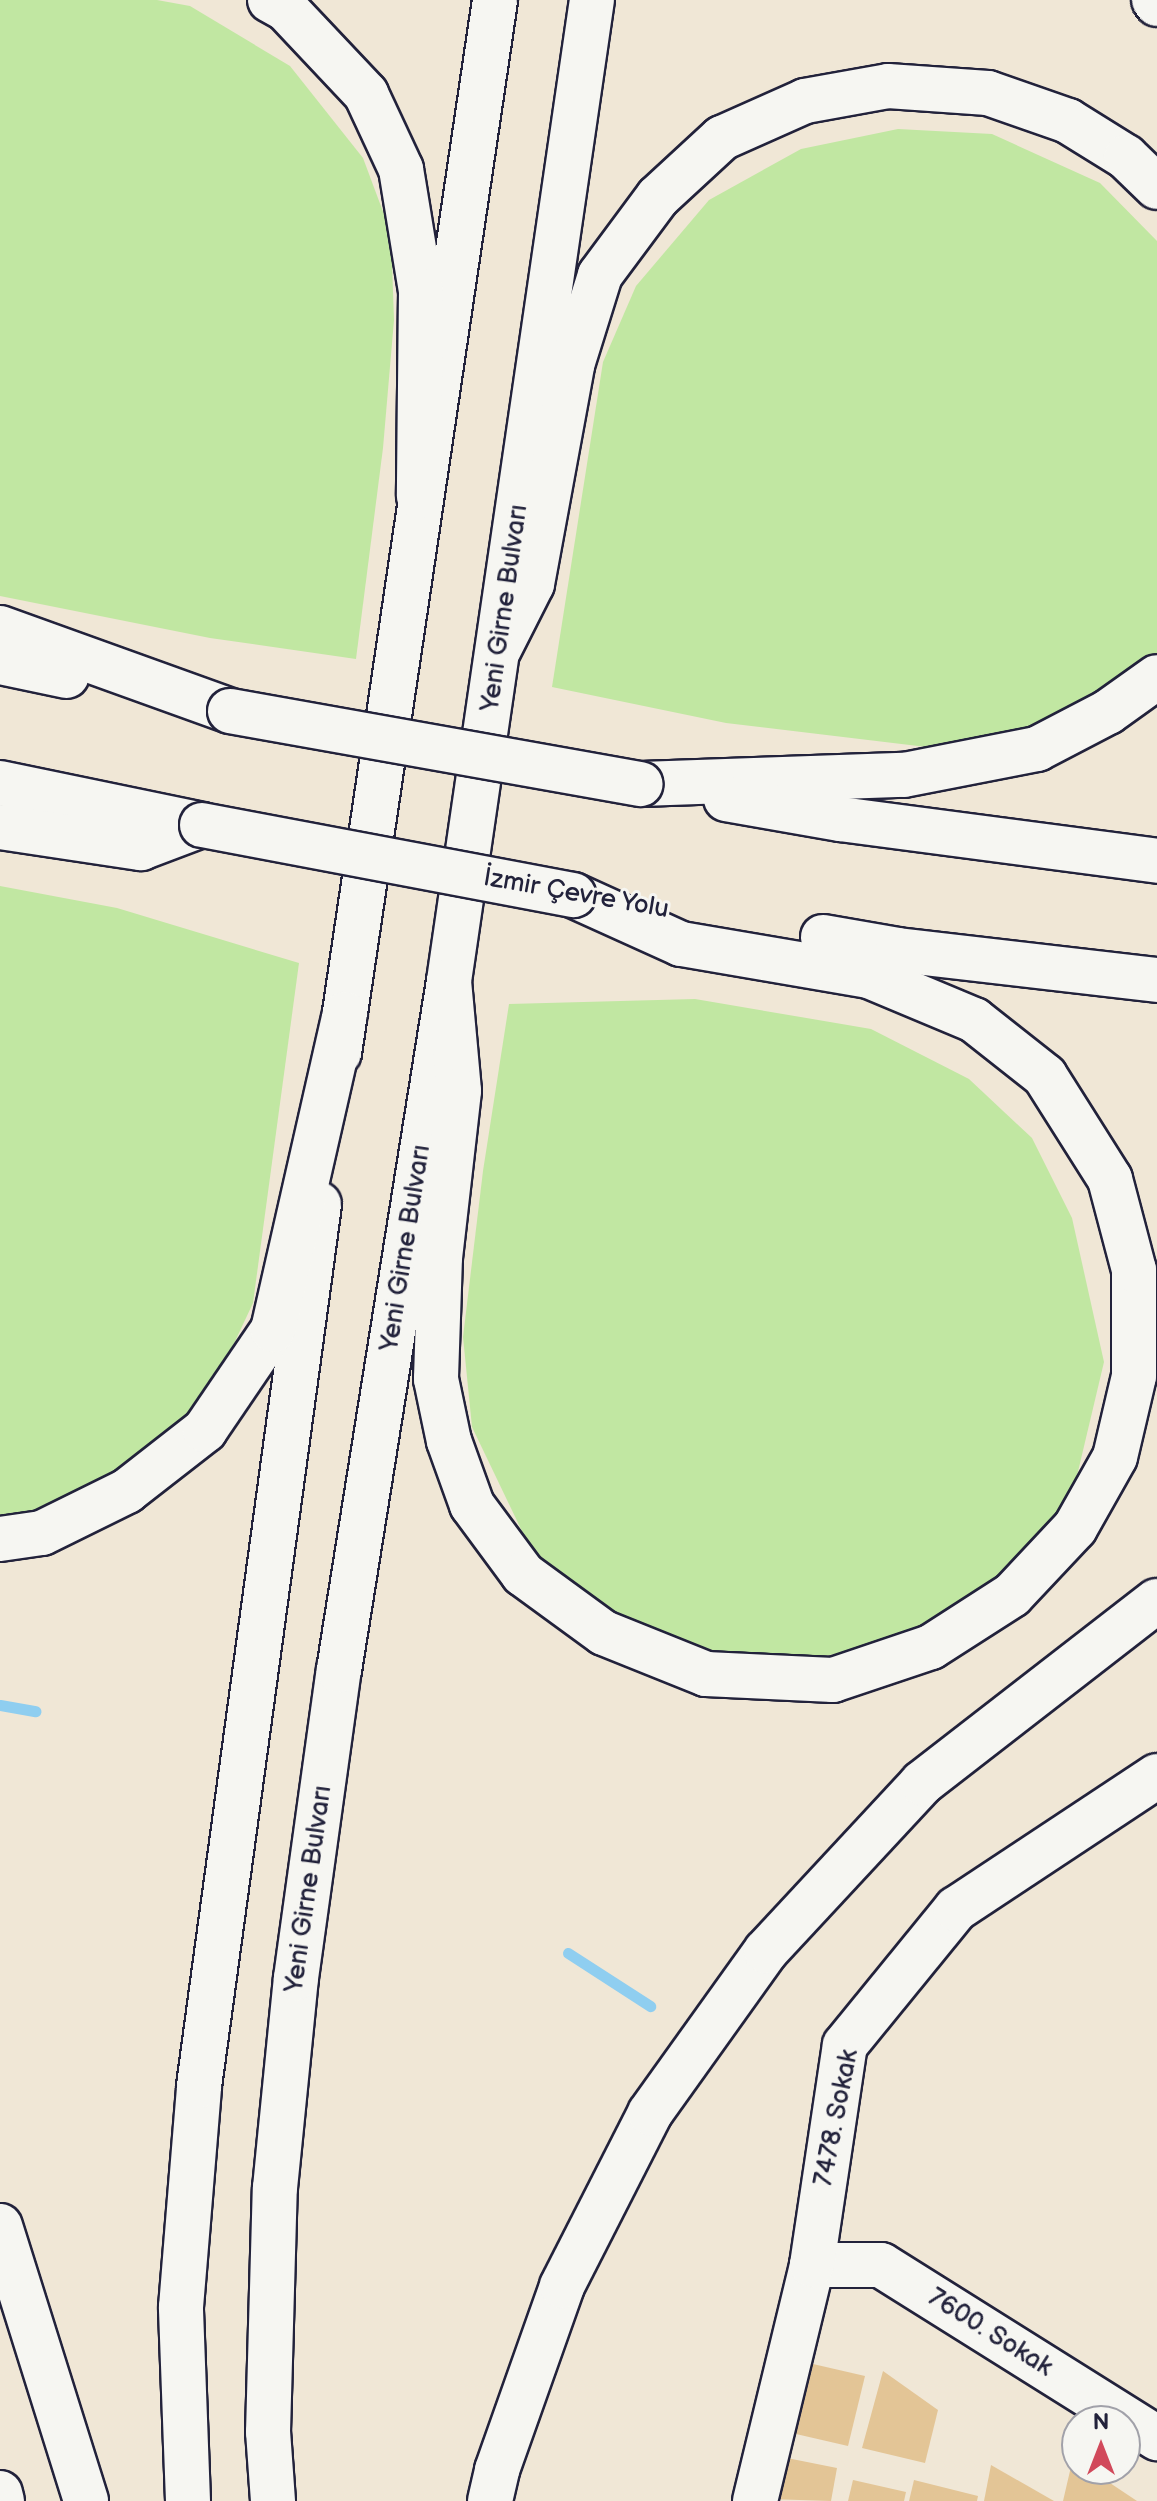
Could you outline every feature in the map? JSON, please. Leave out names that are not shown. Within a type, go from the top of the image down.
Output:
[{"type":"main road","points":[[270,0],[286,9],[366,94],[401,169],[421,291],[419,496]]},
{"type":"main road","points":[[188,2501],[181,2307],[199,2086],[345,1014],[419,496],[495,0]]},
{"type":"main road","name":"Yeni Girne Bulvarı","points":[[273,2501],[268,2432],[275,2188],[296,1978],[339,1670],[499,649],[592,0]]},
{"type":"main road","points":[[499,649],[532,584],[572,365],[600,275],[658,197],[722,138],[805,101],[888,86],[988,93],[1068,121],[1126,157],[1157,187]]},
{"type":"main road","points":[[0,628],[230,711]]},
{"type":"main road","points":[[0,662],[230,711],[840,819],[1157,861]]},
{"type":"main road","points":[[641,784],[904,775],[1037,749],[1108,712],[1157,677]]},
{"type":"main road","name":"İzmir Çevre Yolu","points":[[0,783],[202,825],[573,895],[898,950],[1157,980]]},
{"type":"main road","points":[[0,827],[141,848],[202,825]]},
{"type":"main road","points":[[449,981],[459,1091],[440,1257],[436,1379],[449,1441],[472,1505],[523,1574],[604,1633],[706,1674],[833,1680],[931,1647],[1012,1595],[1075,1528],[1102,1481],[1115,1457],[1134,1376],[1134,1270],[1110,1179],[1102,1166],[1045,1076],[974,1020],[869,976],[681,944],[573,895]]},
{"type":"main road","points":[[0,1539],[42,1533],[127,1491],[205,1430],[273,1330],[345,1014]]},
{"type":"main road","points":[[490,2501],[497,2470],[569,2272],[650,2113],[766,1951],[922,1783],[1157,1601]]},
{"type":"main road","name":"7478. Sokak","points":[[755,2501],[812,2265],[845,2045],[956,1909],[1157,1776]]},
{"type":"main road","points":[[0,2226],[86,2501]]},
{"type":"main road","name":"7600. Sokak","points":[[812,2265],[881,2265],[1157,2438]]},
{"type":"main road","points":[[0,2493],[2,2501]]},
{"type":"green space","points":[[0,0],[157,0],[190,6],[290,66],[363,158],[391,233],[394,320],[383,448],[356,659],[210,638],[0,596]]},
{"type":"green space","points":[[898,129],[992,134],[1100,183],[1157,241],[1157,657],[1059,725],[943,749],[726,723],[552,687],[603,362],[636,286],[709,200],[801,149]]},
{"type":"green space","points":[[0,886],[117,908],[299,963],[253,1303],[216,1382],[155,1451],[24,1515],[0,1515]]},
{"type":"green space","points":[[695,999],[871,1029],[969,1079],[1032,1138],[1072,1218],[1104,1362],[1076,1480],[1041,1542],[979,1598],[897,1643],[784,1663],[713,1655],[603,1608],[531,1550],[472,1427],[463,1337],[483,1171],[509,1004]]},
{"type":"building","points":[[813,2364],[865,2376],[848,2446],[796,2434]]},
{"type":"building","points":[[883,2371],[938,2410],[925,2463],[862,2448]]},
{"type":"building","points":[[777,2456],[837,2468],[831,2501],[768,2499]]},
{"type":"building","points":[[991,2465],[1054,2501],[984,2501]]},
{"type":"building","points":[[853,2480],[906,2492],[904,2501],[848,2501]]},
{"type":"building","points":[[914,2480],[978,2496],[977,2501],[909,2501]]},
{"type":"building","points":[[1067,2485],[1113,2485],[1137,2501],[1063,2501]]},
{"type":"waterway","points":[[0,1705],[35,1711]]},
{"type":"waterway","points":[[568,1953],[650,2006]]}]
